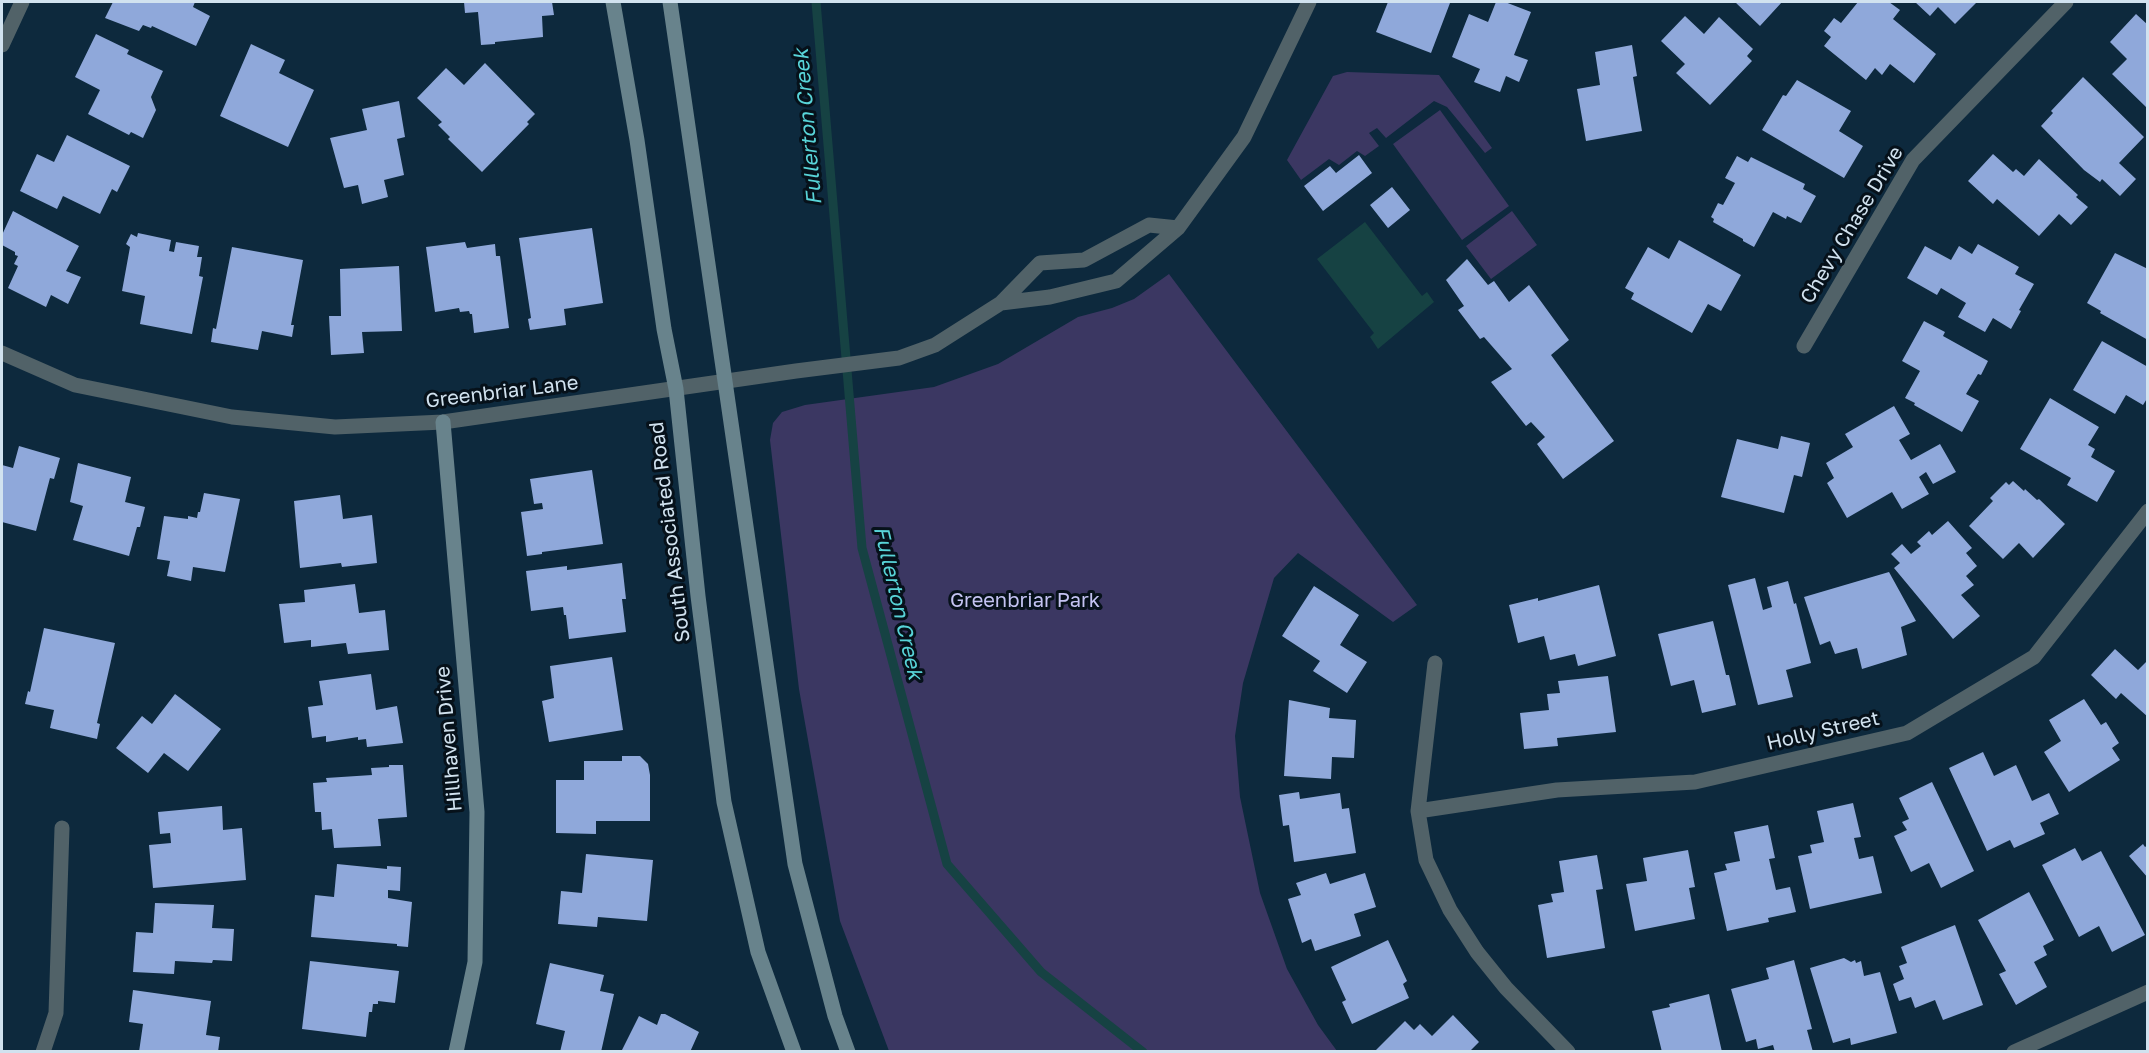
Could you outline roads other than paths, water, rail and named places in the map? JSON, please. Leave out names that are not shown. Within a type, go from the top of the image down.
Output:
[{"type":"street","points":[[2,45],[22,2]]},
{"type":"street","name":"South Associated Road","points":[[613,2],[635,128],[664,329],[676,389],[698,596],[724,802],[758,952],[795,1052]]},
{"type":"street","points":[[670,2],[795,864],[835,1016],[848,1052]]},
{"type":"street","name":"Greenbriar Lane","points":[[1001,303],[1050,297],[1116,281],[1178,228],[1244,137],[1309,2]]},
{"type":"street","name":"Chevy Chase Drive","points":[[1804,345],[1913,160],[2066,2]]},
{"type":"street","name":"Greenbriar Lane","points":[[2,353],[75,386],[232,417],[335,427],[442,422],[814,368],[899,358],[935,345],[1001,303],[1040,263],[1084,260],[1149,225],[1178,228]]},
{"type":"street","name":"Hillhaven Drive","points":[[442,422],[477,812],[475,962],[456,1052]]},
{"type":"street","name":"Holly Street","points":[[1418,811],[1557,790],[1695,782],[1907,733],[2034,657],[2148,511]]},
{"type":"street","points":[[1436,663],[1418,811],[1426,860],[1458,924],[1477,952],[1506,988],[1568,1052]]},
{"type":"street","points":[[43,1052],[56,1013],[62,828]]},
{"type":"street","points":[[2014,1052],[2148,992]]},
{"type":"waterway","name":"Fullerton Creek","points":[[816,2],[862,548],[947,864],[1041,972],[1143,1052]]},
{"type":"park label","name":"Greenbriar Park","points":[[1025,601]]}]
